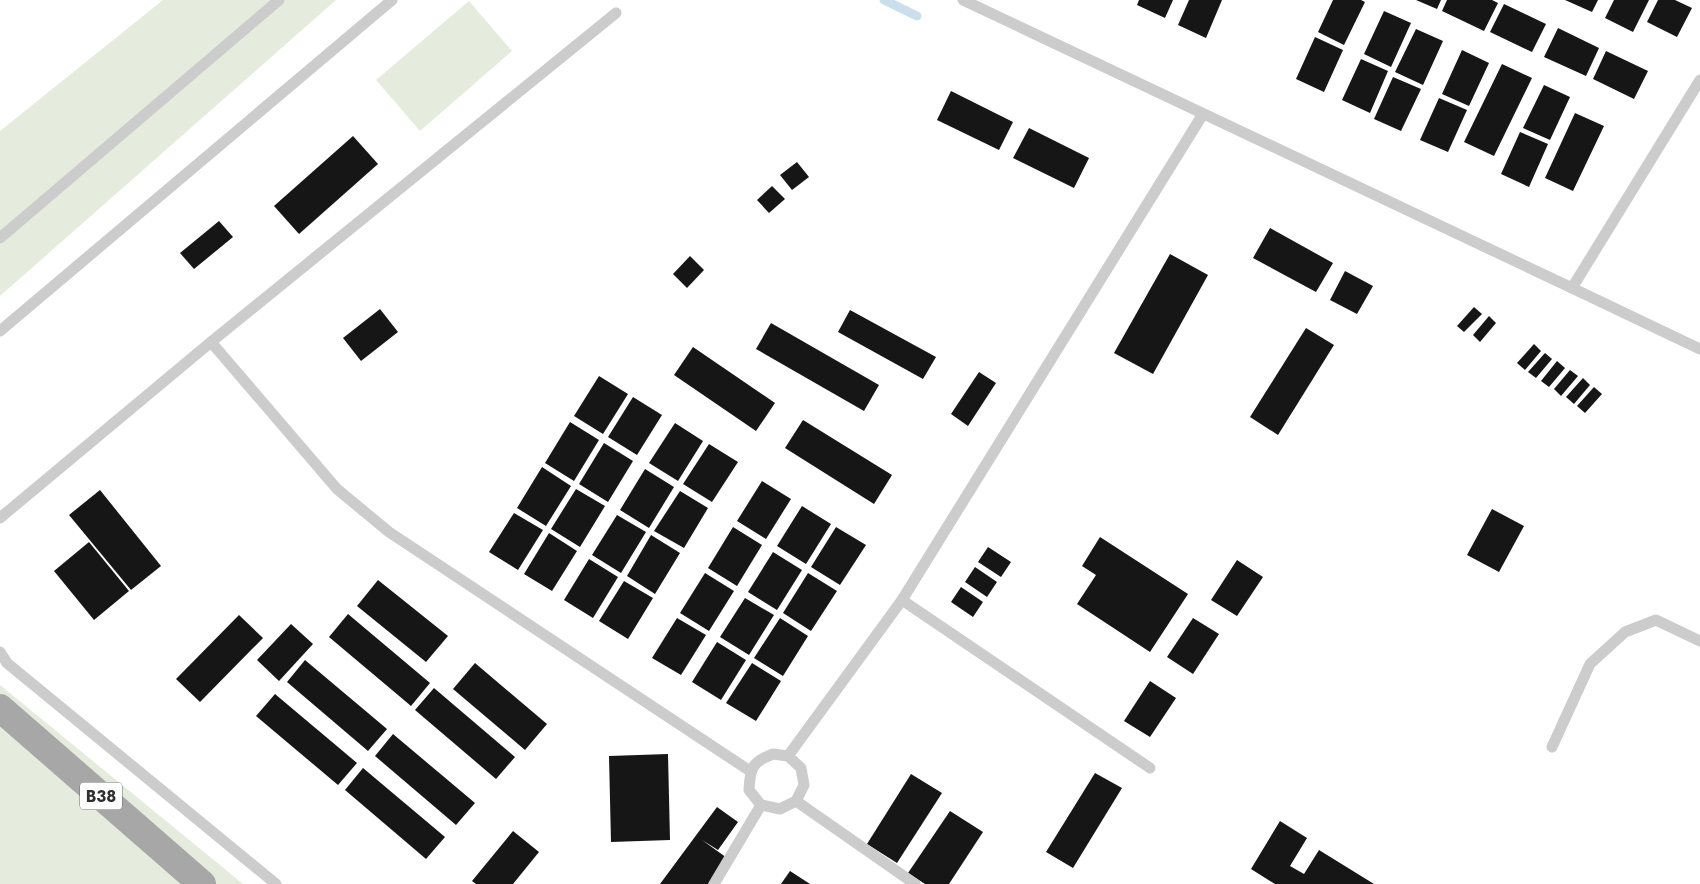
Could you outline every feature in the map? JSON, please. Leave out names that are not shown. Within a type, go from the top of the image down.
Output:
[{"type":"main road","name":"B38","points":[[0,708],[202,884]]},
{"type":"lane","points":[[0,238],[279,0]]},
{"type":"lane","points":[[0,331],[392,0]]},
{"type":"lane","points":[[963,0],[1700,349]]},
{"type":"lane","points":[[0,518],[211,342],[616,13]]},
{"type":"lane","points":[[1572,288],[1700,80]]},
{"type":"lane","points":[[788,756],[902,600],[1203,114]]},
{"type":"lane","points":[[211,342],[337,489],[389,532],[750,771]]},
{"type":"lane","points":[[902,600],[1150,768]]},
{"type":"lane","points":[[1552,747],[1590,664],[1625,632],[1656,620],[1700,641]]},
{"type":"lane","points":[[0,652],[7,663],[276,884]]},
{"type":"lane","points":[[773,754],[788,756],[800,768],[804,785],[796,801],[780,809],[761,805],[749,790],[750,771],[759,759],[766,756],[773,754]]},
{"type":"lane","points":[[796,801],[915,884]]},
{"type":"lane","points":[[714,884],[761,805]]},
{"type":"shaded area","points":[[163,0],[336,0],[0,296],[0,131]]},
{"type":"shaded area","points":[[469,1],[512,51],[420,131],[376,80]]},
{"type":"shaded area","points":[[0,685],[243,884],[0,884]]},
{"type":"building","points":[[1139,0],[1173,0],[1165,18],[1137,5]]},
{"type":"building","points":[[1189,0],[1222,0],[1206,38],[1178,25]]},
{"type":"building","points":[[1333,0],[1361,0],[1365,2],[1344,45],[1318,32]]},
{"type":"building","points":[[1416,0],[1441,0],[1437,9]]},
{"type":"building","points":[[1447,0],[1492,0],[1498,3],[1484,31],[1442,11]]},
{"type":"building","points":[[1565,0],[1598,0],[1592,12]]},
{"type":"building","points":[[1614,0],[1649,0],[1633,32],[1605,18]]},
{"type":"building","points":[[1658,0],[1675,0],[1692,8],[1677,37],[1647,22]]},
{"type":"building","points":[[1504,4],[1546,24],[1532,52],[1490,32]]},
{"type":"building","points":[[1384,11],[1411,23],[1391,67],[1364,54]]},
{"type":"building","points":[[1558,28],[1599,48],[1586,76],[1544,57]]},
{"type":"building","points":[[1416,29],[1443,41],[1423,85],[1395,72]]},
{"type":"building","points":[[1315,37],[1343,50],[1324,92],[1296,79]]},
{"type":"building","points":[[1462,50],[1489,63],[1469,106],[1442,94]]},
{"type":"building","points":[[1606,51],[1648,71],[1634,99],[1593,79]]},
{"type":"building","points":[[1361,59],[1388,71],[1370,113],[1342,100]]},
{"type":"building","points":[[1502,64],[1532,78],[1494,156],[1464,142]]},
{"type":"building","points":[[1393,77],[1421,89],[1401,131],[1374,119]]},
{"type":"building","points":[[1544,85],[1570,97],[1550,140],[1523,128]]},
{"type":"building","points":[[951,91],[1013,122],[999,150],[937,120]]},
{"type":"building","points":[[1439,98],[1467,110],[1448,152],[1420,140]]},
{"type":"building","points":[[1575,113],[1604,126],[1573,191],[1545,178]]},
{"type":"building","points":[[1029,128],[1089,158],[1074,188],[1013,158]]},
{"type":"building","points":[[1520,132],[1548,144],[1529,187],[1501,174]]},
{"type":"building","points":[[353,136],[378,164],[299,234],[274,206]]},
{"type":"building","points":[[797,162],[809,177],[792,190],[780,175]]},
{"type":"building","points":[[772,186],[785,199],[769,213],[757,200]]},
{"type":"building","points":[[219,221],[233,237],[194,269],[180,253]]},
{"type":"building","points":[[1270,228],[1333,263],[1316,292],[1253,258]]},
{"type":"building","points":[[1170,254],[1208,275],[1153,374],[1114,353]]},
{"type":"building","points":[[690,256],[704,270],[687,288],[673,274]]},
{"type":"building","points":[[1345,271],[1373,286],[1357,314],[1330,300]]},
{"type":"building","points":[[1474,307],[1482,314],[1464,332],[1457,326]]},
{"type":"building","points":[[380,309],[398,332],[361,361],[343,338]]},
{"type":"building","points":[[850,310],[936,357],[923,379],[838,332]]},
{"type":"building","points":[[1489,316],[1496,323],[1480,342],[1473,335]]},
{"type":"building","points":[[771,323],[879,385],[864,411],[756,349]]},
{"type":"building","points":[[1306,328],[1334,345],[1278,435],[1250,417]]},
{"type":"building","points":[[1534,344],[1541,351],[1525,370],[1517,363]]},
{"type":"building","points":[[693,347],[775,403],[756,431],[674,375]]},
{"type":"building","points":[[1545,353],[1552,359],[1536,378],[1528,372]]},
{"type":"building","points":[[1557,361],[1565,368],[1549,387],[1541,381]]},
{"type":"building","points":[[1570,370],[1578,376],[1561,396],[1554,389]]},
{"type":"building","points":[[979,372],[996,383],[968,426],[951,414]]},
{"type":"building","points":[[599,376],[628,394],[603,434],[574,416]]},
{"type":"building","points":[[1583,378],[1590,385],[1574,404],[1566,397]]},
{"type":"building","points":[[1594,387],[1602,394],[1585,413],[1577,406]]},
{"type":"building","points":[[633,397],[662,415],[637,455],[608,437]]},
{"type":"building","points":[[803,420],[892,475],[874,504],[785,448]]},
{"type":"building","points":[[570,422],[599,440],[574,481],[545,463]]},
{"type":"building","points":[[675,423],[703,441],[678,481],[649,463]]},
{"type":"building","points":[[604,443],[633,461],[608,502],[579,484]]},
{"type":"building","points":[[709,444],[738,462],[712,502],[683,484]]},
{"type":"building","points":[[542,467],[571,486],[546,526],[517,508]]},
{"type":"building","points":[[645,469],[674,487],[649,528],[620,510]]},
{"type":"building","points":[[762,481],[791,499],[766,539],[737,521]]},
{"type":"building","points":[[576,489],[605,506],[580,547],[551,529]]},
{"type":"building","points":[[100,490],[161,566],[131,590],[69,515]]},
{"type":"building","points":[[680,491],[708,508],[684,548],[654,531]]},
{"type":"building","points":[[802,506],[831,524],[806,564],[777,546]]},
{"type":"building","points":[[1492,509],[1524,526],[1499,572],[1467,555]]},
{"type":"building","points":[[514,513],[543,530],[518,570],[489,552]]},
{"type":"building","points":[[617,515],[646,532],[621,573],[592,555]]},
{"type":"building","points":[[733,527],[762,545],[737,586],[708,568]]},
{"type":"building","points":[[836,527],[866,545],[840,585],[811,567]]},
{"type":"building","points":[[549,533],[577,551],[552,591],[524,574]]},
{"type":"building","points":[[651,535],[680,553],[655,594],[627,576]]},
{"type":"building","points":[[1100,537],[1188,594],[1150,652],[1077,604],[1096,575],[1082,566]]},
{"type":"building","points":[[89,542],[129,591],[94,620],[54,571]]},
{"type":"building","points":[[988,547],[1011,562],[1001,577],[978,562]]},
{"type":"building","points":[[773,552],[802,570],[777,610],[748,592]]},
{"type":"building","points":[[589,559],[618,577],[593,618],[564,600]]},
{"type":"building","points":[[1237,560],[1263,577],[1237,616],[1211,600]]},
{"type":"building","points":[[975,567],[997,582],[987,597],[965,582]]},
{"type":"building","points":[[705,573],[734,591],[709,631],[680,613]]},
{"type":"building","points":[[808,573],[837,591],[811,631],[783,613]]},
{"type":"building","points":[[378,580],[448,636],[426,662],[357,606]]},
{"type":"building","points":[[624,581],[653,598],[628,639],[599,621]]},
{"type":"building","points":[[961,587],[983,602],[973,617],[951,602]]},
{"type":"building","points":[[745,598],[774,615],[749,655],[720,637]]},
{"type":"building","points":[[348,614],[430,683],[411,706],[329,637]]},
{"type":"building","points":[[239,615],[263,638],[200,702],[176,679]]},
{"type":"building","points":[[677,618],[706,635],[681,675],[652,658]]},
{"type":"building","points":[[780,618],[808,636],[783,676],[754,658]]},
{"type":"building","points":[[1193,618],[1219,634],[1193,674],[1167,657]]},
{"type":"building","points":[[291,624],[313,644],[279,681],[257,660]]},
{"type":"building","points":[[717,642],[746,660],[721,700],[692,682]]},
{"type":"building","points":[[305,660],[387,729],[368,751],[287,682]]},
{"type":"building","points":[[475,663],[547,724],[525,750],[453,689]]},
{"type":"building","points":[[752,663],[781,681],[756,721],[726,703]]},
{"type":"building","points":[[1150,681],[1176,698],[1150,737],[1124,721]]},
{"type":"building","points":[[434,688],[515,757],[496,779],[415,710]]},
{"type":"building","points":[[275,694],[357,763],[338,785],[256,716]]},
{"type":"building","points":[[393,734],[475,803],[456,825],[375,756]]},
{"type":"building","points":[[668,754],[670,840],[611,842],[609,756]]},
{"type":"building","points":[[363,768],[445,837],[426,859],[345,790]]},
{"type":"building","points":[[1095,773],[1122,788],[1073,868],[1046,852]]},
{"type":"building","points":[[911,774],[942,793],[897,863],[867,844]]},
{"type":"building","points":[[717,807],[738,822],[718,850],[702,840],[727,858],[708,884],[660,884]]},
{"type":"building","points":[[950,811],[983,832],[949,884],[925,884],[908,873]]},
{"type":"building","points":[[1280,821],[1307,838],[1290,866],[1304,874],[1319,850],[1374,884],[1275,884],[1251,869]]},
{"type":"building","points":[[513,831],[539,852],[513,884],[476,884],[472,881]]},
{"type":"building","points":[[790,871],[810,884],[781,884]]},
{"type":"waterway","points":[[884,0],[917,16]]}]
